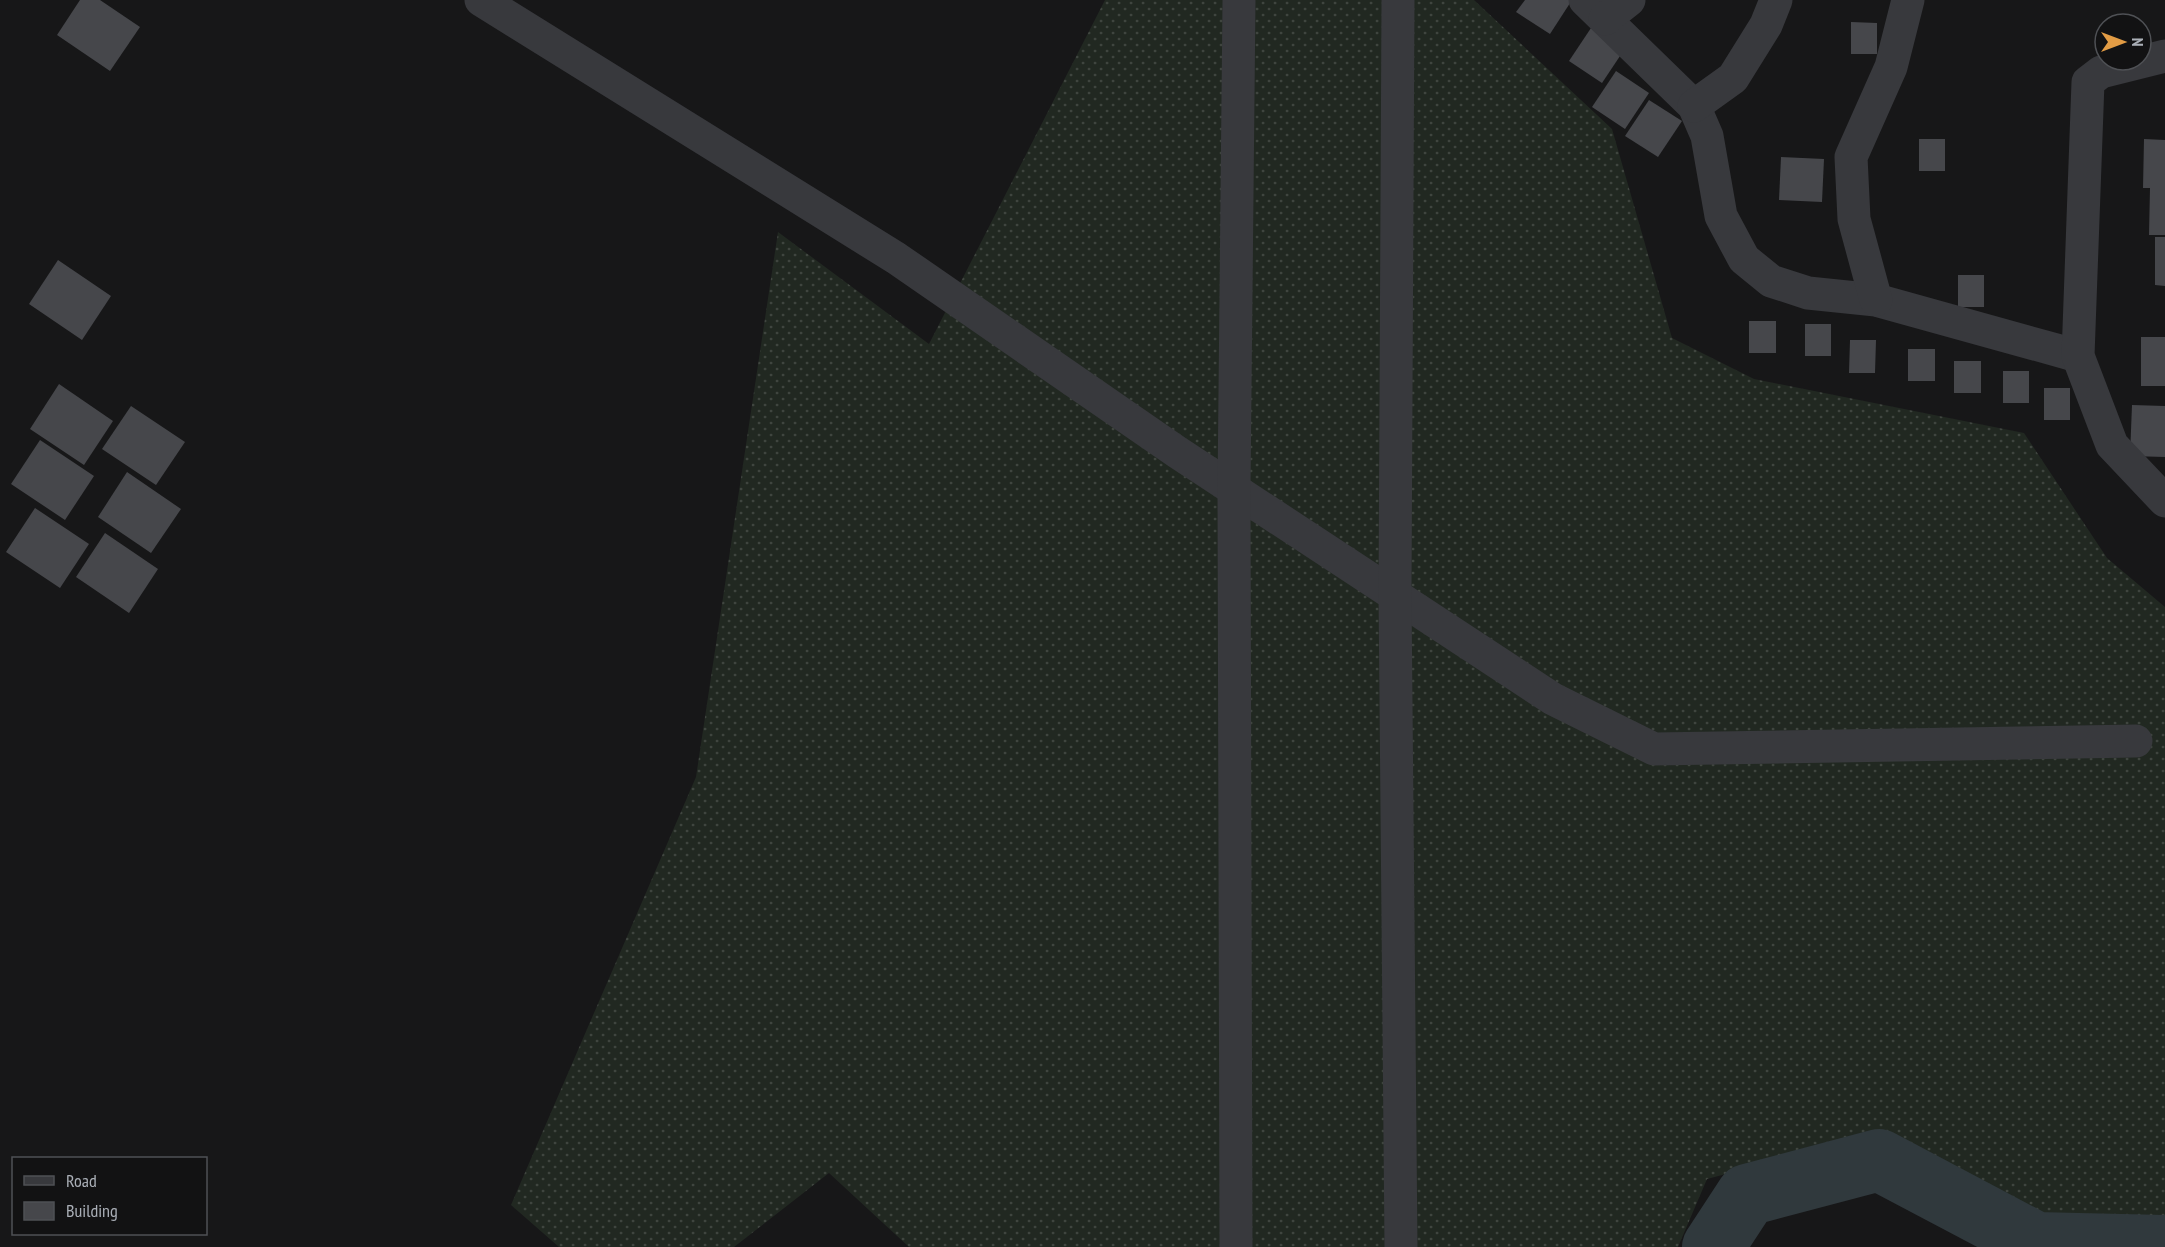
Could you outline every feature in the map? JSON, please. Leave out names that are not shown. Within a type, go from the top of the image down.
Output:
[{"type":"street","points":[[481,0],[896,258],[1167,445],[1553,699],[1654,749],[2136,741]]},
{"type":"street","points":[[1236,1247],[1234,489],[1239,0]]},
{"type":"street","points":[[1398,0],[1395,594],[1401,1247]]},
{"type":"street","points":[[1694,106],[1733,78],[1766,25],[1776,0]]},
{"type":"street","points":[[1876,300],[1854,219],[1851,157],[1891,67],[1908,0]]},
{"type":"street","points":[[1606,6],[1694,106],[1707,136],[1721,216],[1744,258],[1771,281],[1808,293],[1876,300],[2078,356]]},
{"type":"street","points":[[2165,56],[2101,72],[2088,82],[2078,356],[2112,445],[2165,501]]},
{"type":"shaded area","points":[[1105,0],[1474,0],[1612,129],[1672,338],[1754,379],[2024,433],[2107,558],[2165,607],[2165,1230],[2121,1236],[1999,1217],[1882,1133],[1707,1179],[1678,1247],[909,1247],[829,1173],[734,1247],[559,1247],[511,1205],[696,777],[778,232],[929,344]]},
{"type":"building","points":[[80,0],[100,0],[140,27],[110,71],[57,35]]},
{"type":"building","points":[[1525,0],[1572,0],[1550,34],[1516,12]]},
{"type":"building","points":[[1851,22],[1877,23],[1877,54],[1851,54]]},
{"type":"building","points":[[1593,25],[1626,47],[1602,83],[1569,61]]},
{"type":"building","points":[[1616,71],[1649,93],[1625,129],[1592,107]]},
{"type":"building","points":[[1649,100],[1682,121],[1658,157],[1625,136]]},
{"type":"building","points":[[1919,139],[1945,139],[1945,171],[1919,171]]},
{"type":"building","points":[[2144,139],[2165,140],[2165,235],[2149,235],[2150,188],[2143,188]]},
{"type":"building","points":[[1781,157],[1824,159],[1822,202],[1779,200]]},
{"type":"building","points":[[2155,237],[2165,237],[2165,286],[2155,285]]},
{"type":"building","points":[[58,260],[111,296],[82,340],[29,304]]},
{"type":"building","points":[[1958,275],[1984,275],[1984,307],[1958,307]]},
{"type":"building","points":[[1749,321],[1776,321],[1776,353],[1749,353]]},
{"type":"building","points":[[1805,324],[1831,324],[1831,356],[1805,356]]},
{"type":"building","points":[[2141,337],[2165,337],[2165,386],[2141,386]]},
{"type":"building","points":[[1850,340],[1876,340],[1875,373],[1849,373]]},
{"type":"building","points":[[1908,349],[1935,349],[1935,381],[1908,381]]},
{"type":"building","points":[[1954,361],[1981,361],[1981,393],[1954,393]]},
{"type":"building","points":[[2003,371],[2029,371],[2029,403],[2003,403]]},
{"type":"building","points":[[59,384],[113,421],[84,465],[30,429]]},
{"type":"building","points":[[2044,388],[2070,388],[2070,420],[2044,420]]},
{"type":"building","points":[[2132,405],[2165,406],[2165,457],[2130,456]]},
{"type":"building","points":[[131,406],[185,442],[156,485],[102,449]]},
{"type":"building","points":[[40,440],[94,476],[65,520],[11,484]]},
{"type":"building","points":[[127,472],[181,509],[151,553],[98,517]]},
{"type":"building","points":[[35,508],[89,544],[60,588],[6,552]]},
{"type":"building","points":[[105,533],[158,569],[129,613],[76,577]]},
{"type":"waterway","points":[[1713,1247],[1747,1195],[1879,1160],[2036,1243],[2165,1246]]}]
